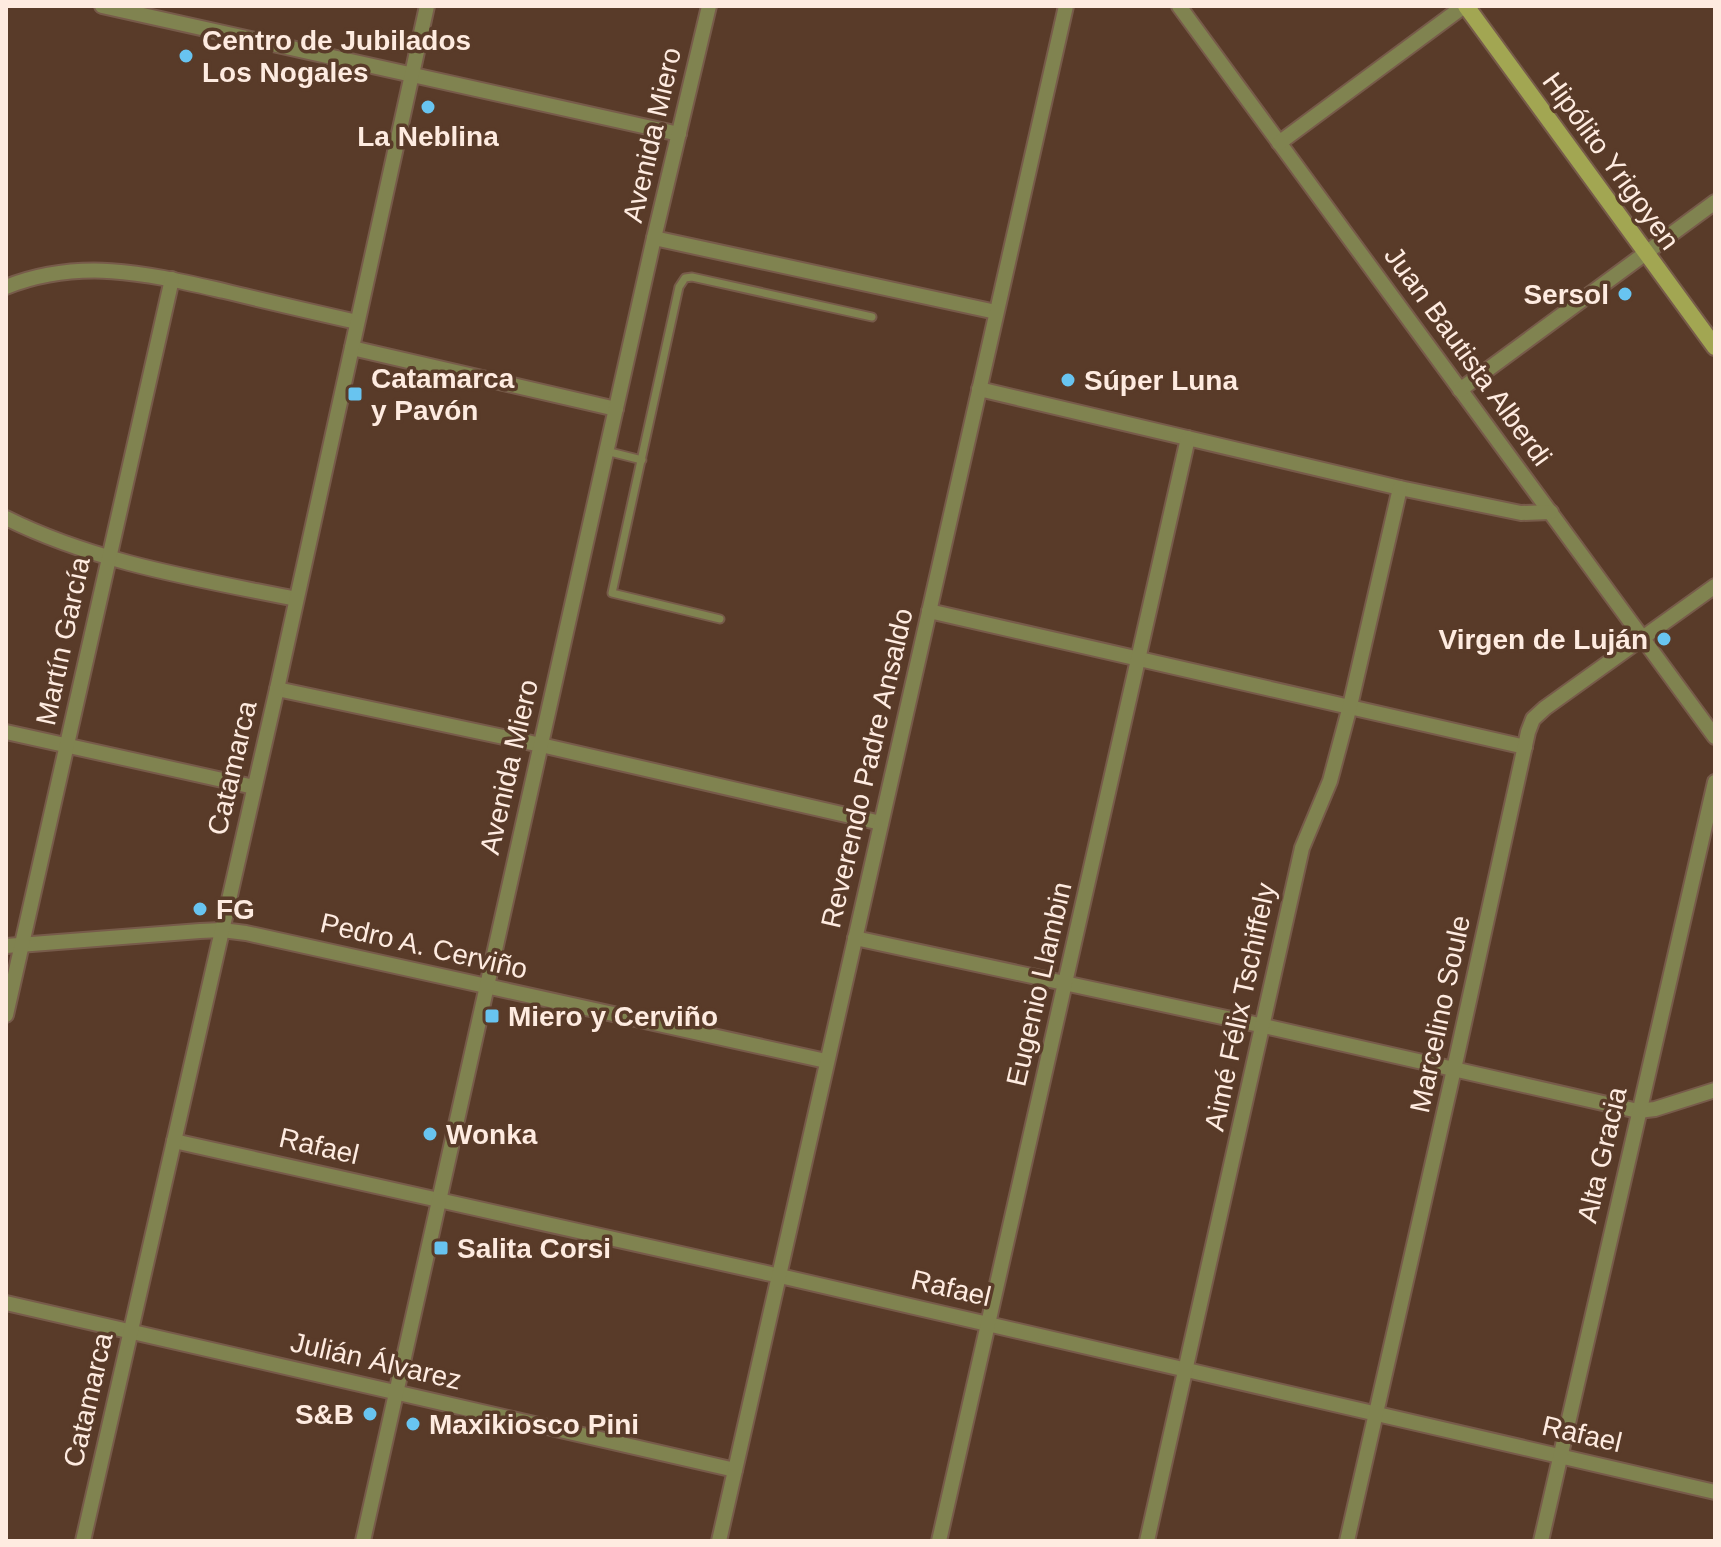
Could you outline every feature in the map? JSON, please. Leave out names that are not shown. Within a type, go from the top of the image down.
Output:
[{"type":"street","points":[[102,6],[679,134]]},
{"type":"street","name":"Catamarca","points":[[83,1541],[277,689],[427,6]]},
{"type":"street","name":"Avenida Miero","points":[[363,1541],[485,987],[709,6]]},
{"type":"street","name":"Reverendo Padre Ansaldo","points":[[719,1541],[1066,6]]},
{"type":"street","name":"Juan Bautista Alberdi","points":[[1179,6],[1715,737]]},
{"type":"street","points":[[1279,143],[1465,6]]},
{"type":"street","name":"Hipólito Yrigoyen","points":[[1465,6],[1715,347]]},
{"type":"street","points":[[1460,390],[1715,202]]},
{"type":"street","points":[[654,238],[996,312]]},
{"type":"street","points":[[6,287],[70,271],[109,269],[172,279],[357,322]]},
{"type":"street","name":"Martín García","points":[[6,1015],[172,279]]},
{"type":"street","points":[[352,348],[616,409]]},
{"type":"street","points":[[979,389],[1400,488],[1521,513],[1551,512]]},
{"type":"street","name":"Eugenio Llambin","points":[[939,1541],[1188,438]]},
{"type":"street","name":"Aimé Félix Tschiffely","points":[[1147,1541],[1302,848],[1330,781],[1400,488]]},
{"type":"street","points":[[6,518],[65,544],[108,558],[296,599]]},
{"type":"street","name":"Marcelino Soule","points":[[1347,1541],[1533,719],[1715,586]]},
{"type":"street","points":[[929,611],[1525,747]]},
{"type":"street","points":[[277,689],[541,745],[881,823]]},
{"type":"street","points":[[6,732],[254,787]]},
{"type":"street","name":"Alta Gracia","points":[[1541,1541],[1715,782]]},
{"type":"street","name":"Pedro A. Cerviño","points":[[6,946],[222,930],[826,1061]]},
{"type":"street","points":[[855,938],[1638,1111],[1655,1109],[1715,1090]]},
{"type":"street","name":"Rafael","points":[[174,1141],[780,1276],[1715,1492]]},
{"type":"street","name":"Julián Álvarez","points":[[6,1303],[735,1470]]},
{"type":"lane","points":[[720,619],[612,593],[679,287],[685,278],[692,277],[872,317]]},
{"type":"lane","points":[[606,451],[642,460]]},
{"type":"place","name":"Centro de Jubilados Los Nogales","points":[[186,56]]},
{"type":"place","name":"La Neblina","points":[[428,107]]},
{"type":"place","name":"Sersol","points":[[1625,294]]},
{"type":"place","name":"Súper Luna","points":[[1068,380]]},
{"type":"place","name":"Catamarca y Pavón","points":[[355,394]]},
{"type":"place","name":"Virgen de Luján","points":[[1664,639]]},
{"type":"place","name":"FG","points":[[200,909]]},
{"type":"place","name":"Miero y Cerviño","points":[[492,1016]]},
{"type":"place","name":"Wonka","points":[[430,1134]]},
{"type":"place","name":"Salita Corsi","points":[[441,1248]]},
{"type":"place","name":"S&B","points":[[370,1414]]},
{"type":"place","name":"Maxikiosco Pini","points":[[413,1424]]}]
